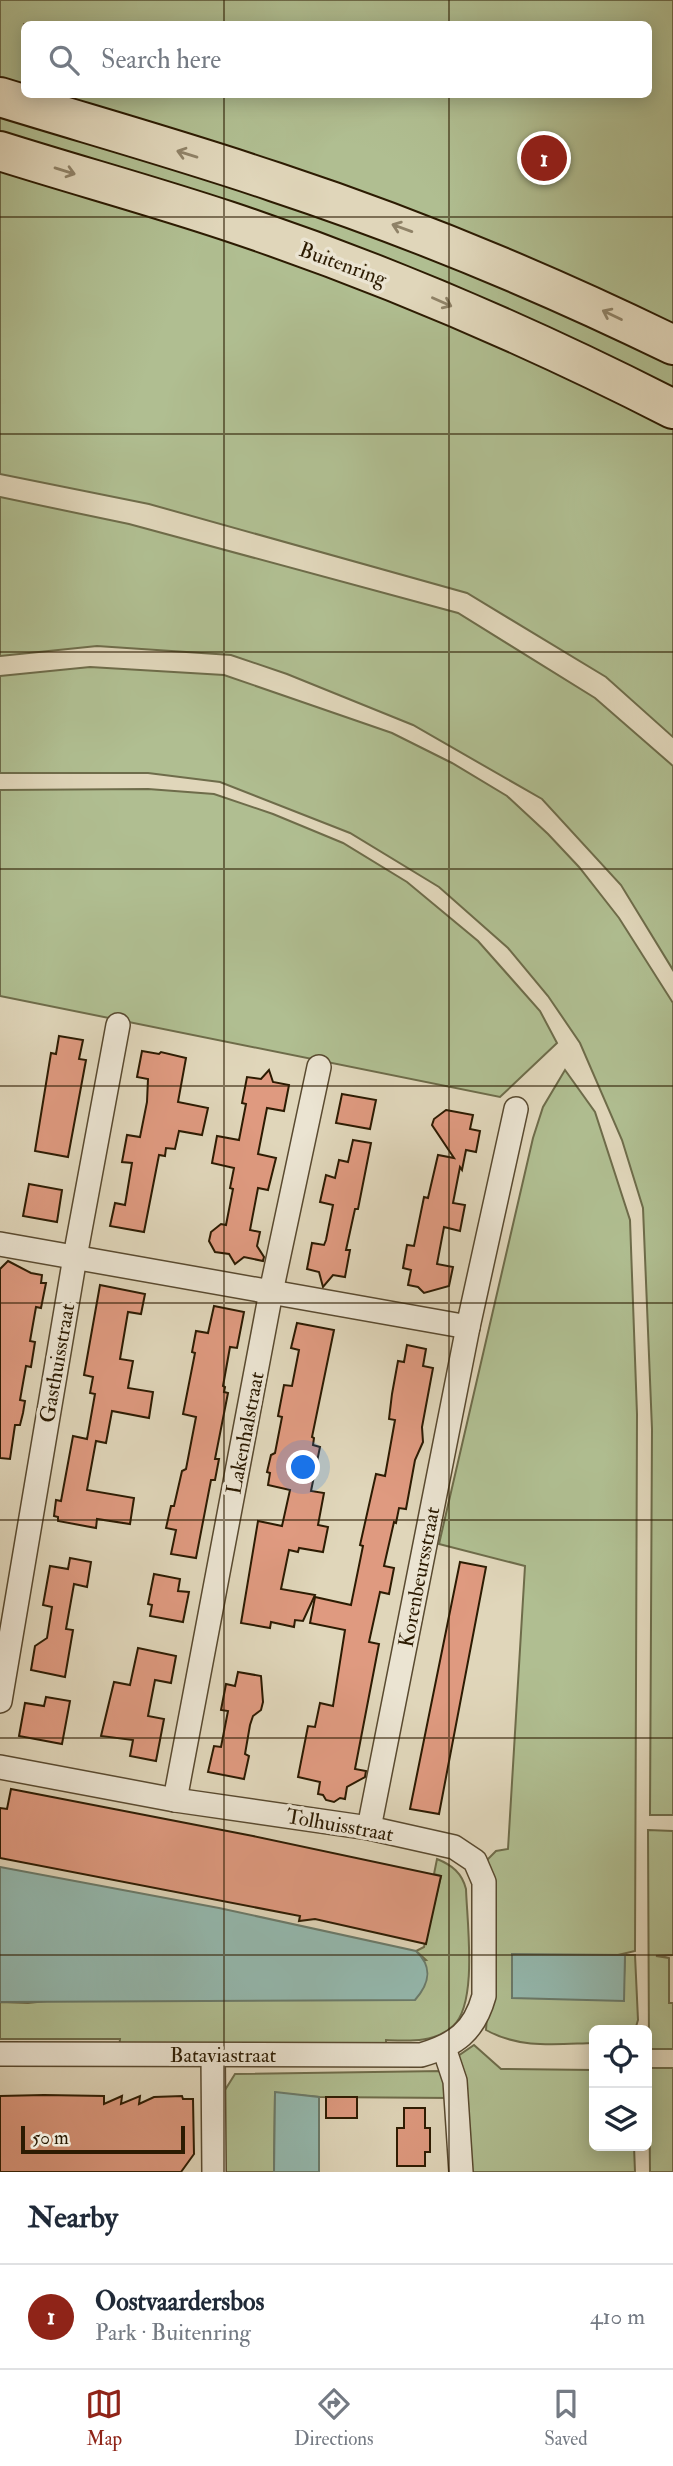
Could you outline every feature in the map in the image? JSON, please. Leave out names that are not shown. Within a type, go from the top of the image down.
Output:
[{"type":"highway","points":[[0,97],[275,182],[390,224],[505,268],[673,345]]},
{"type":"highway","name":"Buitenring","points":[[0,151],[229,222],[418,291],[673,410]]},
{"type":"street","name":"Gasthuisstraat","points":[[0,1702],[75,1257],[118,1025]]},
{"type":"street","name":"Lakenhalstraat","points":[[175,1800],[271,1292],[319,1067]]},
{"type":"street","name":"Korenbeursstraat","points":[[369,1828],[468,1327],[516,1109]]},
{"type":"street","points":[[0,1244],[468,1327]]},
{"type":"street","name":"Tolhuisstraat","points":[[0,1767],[175,1800],[369,1828],[454,1847],[474,1861],[484,1882],[484,1996],[479,2014],[470,2027],[444,2049]]},
{"type":"street","points":[[444,2049],[455,2081],[461,2172]]},
{"type":"street","name":"Bataviastraat","points":[[0,2054],[421,2055],[444,2049]]},
{"type":"street","points":[[213,2055],[214,2172]]},
{"type":"green space","points":[[0,0],[673,0],[673,330],[41,98],[652,98],[652,21],[21,21],[21,91],[0,84]]},
{"type":"green space","points":[[0,110],[279,194],[673,357],[673,398],[0,133]]},
{"type":"green space","points":[[0,165],[351,277],[673,416],[673,737],[606,677],[467,593],[149,504],[0,474]]},
{"type":"green space","points":[[0,497],[129,524],[458,613],[595,698],[673,766],[673,970],[621,885],[542,799],[413,725],[287,674],[231,655],[97,646],[0,656]]},
{"type":"green space","points":[[90,667],[224,675],[392,733],[452,763],[507,796],[579,867],[619,918],[673,1003],[673,1815],[650,1815],[652,1429],[643,1208],[622,1140],[580,1043],[548,996],[508,948],[439,887],[350,833],[220,782],[148,773],[0,773],[0,676]]},
{"type":"green space","points":[[148,789],[214,794],[273,814],[343,843],[407,882],[478,941],[540,1011],[557,1043],[500,1097],[0,996],[0,790]]},
{"type":"green space","points":[[565,1070],[595,1112],[630,1220],[637,1414],[635,1951],[618,1955],[512,1997],[623,2000],[625,1955],[635,1955],[636,2025],[589,2025],[589,2043],[525,2043],[486,2030],[493,1931],[485,1862],[496,1851],[508,1849],[525,1566],[439,1544],[533,1138],[543,1107]]},
{"type":"green space","points":[[648,1830],[673,1831],[673,1955],[656,1956],[669,1958],[673,2049],[652,2049],[652,2025],[649,2025]]},
{"type":"green space","points":[[437,1859],[456,1870],[462,1878],[466,1889],[469,1941],[466,2000],[461,2015],[453,2026],[438,2036],[421,2040],[386,2040],[386,2047],[119,2049],[120,2039],[0,2039],[0,2002],[28,2003],[426,1960],[416,1951],[424,1947],[441,1876],[434,1874]]},
{"type":"green space","points":[[474,2045],[501,2069],[589,2070],[589,2151],[634,2151],[635,2172],[471,2172],[458,2056]]},
{"type":"green space","points":[[652,2068],[673,2068],[673,2172],[650,2172]]},
{"type":"green space","points":[[442,2071],[451,2098],[319,2097],[275,2093],[274,2172],[225,2172],[225,2090],[235,2074]]},
{"type":"water","points":[[0,1867],[219,1908],[416,1951],[425,1963],[428,1975],[415,2000],[0,2002]]},
{"type":"water","points":[[512,1954],[625,1955],[624,2001],[512,1998]]},
{"type":"water","points":[[275,2092],[319,2097],[319,2172],[274,2172]]},
{"type":"building","points":[[59,1036],[83,1040],[79,1059],[86,1060],[68,1157],[35,1151],[51,1053],[56,1054]]},
{"type":"building","points":[[142,1051],[186,1058],[178,1102],[208,1108],[202,1135],[179,1131],[175,1149],[166,1148],[165,1156],[159,1155],[144,1232],[110,1226],[115,1203],[125,1205],[132,1163],[122,1162],[127,1135],[140,1137],[147,1102],[148,1079],[137,1077]]},
{"type":"building","points":[[269,1070],[273,1082],[289,1085],[284,1111],[267,1108],[258,1154],[276,1158],[268,1190],[258,1188],[250,1230],[260,1232],[257,1246],[264,1257],[263,1261],[244,1257],[235,1264],[229,1254],[215,1252],[209,1241],[211,1232],[221,1224],[226,1225],[234,1168],[212,1163],[217,1136],[239,1140],[246,1104],[242,1103],[247,1077],[261,1079]]},
{"type":"building","points":[[342,1094],[376,1100],[370,1129],[336,1123]]},
{"type":"building","points":[[446,1110],[473,1115],[470,1129],[480,1131],[476,1152],[466,1150],[462,1170],[460,1167],[453,1203],[465,1205],[460,1231],[444,1227],[437,1264],[453,1267],[449,1286],[424,1293],[418,1287],[408,1285],[411,1270],[403,1268],[407,1245],[414,1246],[424,1197],[428,1198],[438,1155],[454,1158],[432,1125],[434,1119]]},
{"type":"building","points":[[353,1140],[371,1143],[358,1209],[355,1209],[346,1250],[350,1250],[345,1277],[333,1275],[323,1287],[319,1272],[307,1269],[312,1243],[324,1245],[333,1205],[320,1202],[326,1175],[335,1178],[339,1160],[348,1162]]},
{"type":"building","points":[[29,1184],[62,1190],[57,1222],[23,1216]]},
{"type":"building","points":[[8,1261],[31,1273],[42,1275],[41,1283],[46,1283],[41,1308],[36,1307],[30,1341],[35,1342],[31,1367],[26,1366],[20,1400],[25,1401],[23,1413],[20,1425],[15,1425],[10,1459],[0,1458],[0,1269]]},
{"type":"building","points":[[100,1285],[145,1294],[141,1314],[128,1312],[120,1359],[133,1361],[128,1388],[153,1392],[149,1418],[112,1411],[106,1443],[96,1441],[87,1490],[134,1498],[130,1524],[97,1519],[96,1528],[58,1521],[58,1517],[54,1516],[56,1500],[61,1501],[73,1436],[87,1439],[95,1394],[90,1393],[93,1377],[84,1375]]},
{"type":"building","points":[[214,1306],[244,1312],[237,1348],[230,1347],[223,1386],[224,1392],[228,1393],[215,1459],[219,1459],[215,1480],[211,1480],[196,1558],[171,1554],[176,1530],[166,1528],[182,1471],[186,1469],[196,1417],[183,1414],[195,1353],[192,1352],[196,1331],[208,1333]]},
{"type":"building","points":[[297,1323],[334,1330],[312,1437],[313,1445],[320,1447],[311,1491],[324,1493],[318,1525],[328,1527],[323,1552],[299,1548],[298,1552],[289,1550],[281,1589],[315,1595],[303,1621],[295,1620],[294,1627],[271,1622],[270,1628],[241,1623],[258,1521],[282,1526],[290,1490],[268,1485],[270,1473],[267,1472],[271,1455],[275,1453],[282,1417],[278,1416],[284,1385],[292,1386],[299,1350],[291,1348]]},
{"type":"building","points":[[407,1345],[426,1349],[423,1366],[433,1368],[422,1427],[423,1442],[415,1460],[406,1509],[399,1508],[396,1523],[394,1522],[384,1566],[394,1568],[389,1594],[380,1592],[369,1642],[379,1644],[355,1769],[366,1771],[365,1777],[347,1787],[345,1799],[340,1798],[334,1802],[318,1794],[320,1782],[298,1777],[308,1726],[315,1727],[320,1703],[333,1706],[345,1630],[310,1623],[315,1597],[351,1605],[363,1546],[360,1545],[376,1474],[385,1476],[395,1420],[389,1419],[392,1394],[398,1361],[404,1362]]},
{"type":"building","points":[[70,1558],[91,1562],[87,1587],[74,1584],[66,1629],[73,1630],[65,1677],[31,1670],[35,1646],[47,1638],[52,1607],[43,1605],[50,1566],[68,1569]]},
{"type":"building","points":[[460,1562],[486,1567],[439,1814],[410,1809]]},
{"type":"building","points":[[154,1574],[180,1579],[178,1591],[189,1592],[183,1622],[150,1616],[152,1605],[148,1604]]},
{"type":"building","points":[[138,1648],[176,1656],[171,1683],[155,1680],[148,1716],[164,1719],[156,1761],[130,1756],[133,1740],[101,1736],[114,1682],[130,1685]]},
{"type":"building","points":[[238,1672],[261,1676],[263,1702],[261,1710],[253,1716],[250,1725],[245,1754],[249,1756],[244,1779],[208,1772],[214,1746],[221,1747],[228,1711],[221,1710],[226,1684],[235,1686]]},
{"type":"building","points":[[46,1697],[70,1701],[62,1744],[19,1736],[25,1703],[44,1706]]},
{"type":"building","points":[[11,1789],[441,1876],[426,1944],[315,1919],[299,1921],[300,1916],[0,1858],[0,1808],[7,1809]]},
{"type":"building","points":[[0,2096],[104,2096],[104,2104],[122,2096],[121,2104],[140,2096],[139,2104],[154,2097],[182,2096],[183,2099],[193,2099],[194,2154],[181,2172],[0,2172]]},
{"type":"building","points":[[326,2097],[357,2097],[357,2118],[326,2118]]},
{"type":"building","points":[[404,2108],[425,2108],[425,2128],[430,2128],[430,2152],[425,2152],[425,2166],[397,2166],[397,2128],[404,2128]]},
{"type":"place","name":"Oostvaardersbos","points":[[544,158]]}]
